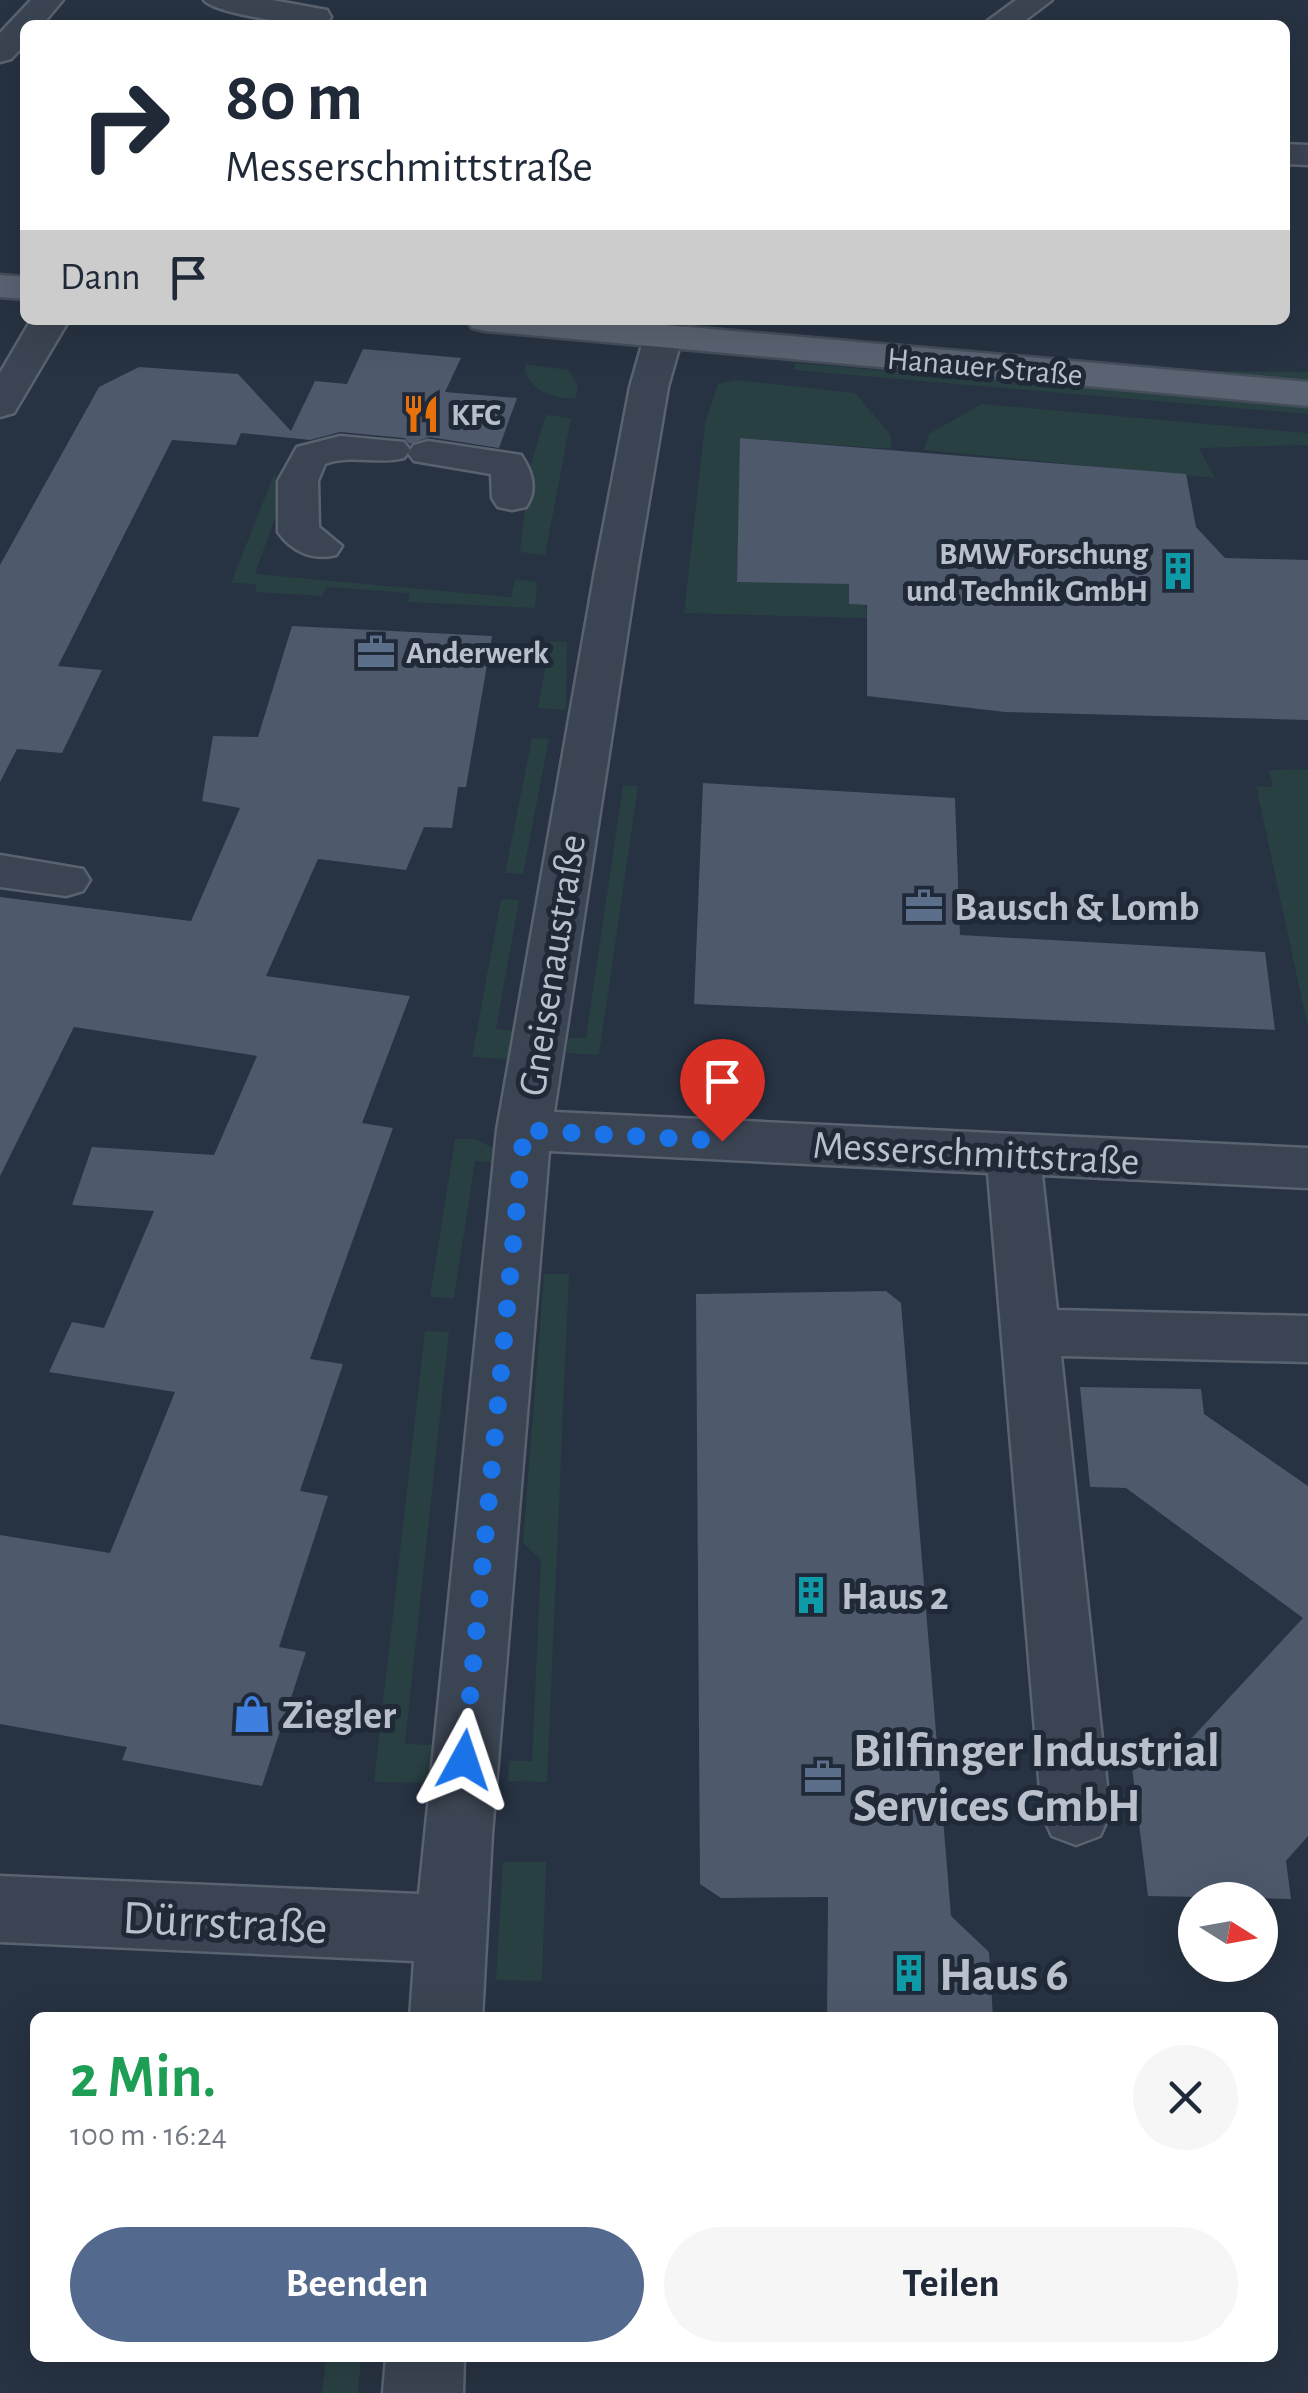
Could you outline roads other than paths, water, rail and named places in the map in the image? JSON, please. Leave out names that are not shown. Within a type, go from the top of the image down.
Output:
[{"type":"main road","name":"Hanauer Straße","points":[[585,325],[665,329],[1308,394]]},
{"type":"main road","name":"Hanauer Straße","points":[[903,325],[1308,359]]},
{"type":"street","points":[[30,20],[48,0]]},
{"type":"street","points":[[219,0],[319,14]]},
{"type":"street","points":[[1006,20],[1037,0]]},
{"type":"street","points":[[0,52],[20,30]]},
{"type":"street","points":[[0,405],[47,325]]},
{"type":"street","name":"Gneisenaustraße","points":[[446,2012],[450,1928],[504,1314],[524,1130],[616,571],[665,329]]},
{"type":"street","points":[[320,546],[299,532],[296,480],[302,463],[316,451],[336,446],[507,464],[512,472],[512,498]]},
{"type":"street","points":[[0,870],[66,880]]},
{"type":"street","name":"Messerschmittstraße","points":[[524,1130],[1308,1168]]},
{"type":"street","points":[[1013,1153],[1076,1814]]},
{"type":"street","points":[[1032,1332],[1308,1338]]},
{"type":"street","name":"Dürrstraße","points":[[0,1909],[450,1928]]},
{"type":"street","points":[[423,2393],[426,2362]]},
{"type":"place","name":"KFC","points":[[421,414]]},
{"type":"place","name":"BMW Forschung und Technik GmbH","points":[[1178,571]]},
{"type":"place","name":"Anderwerk","points":[[376,652]]},
{"type":"place","name":"Bausch & Lomb","points":[[924,906]]},
{"type":"place","name":"Haus 2","points":[[811,1595]]},
{"type":"place","name":"Ziegler","points":[[252,1714]]},
{"type":"place","name":"Bilfinger Industrial Services GmbH","points":[[823,1777]]},
{"type":"place","name":"Haus 6","points":[[909,1973]]}]
